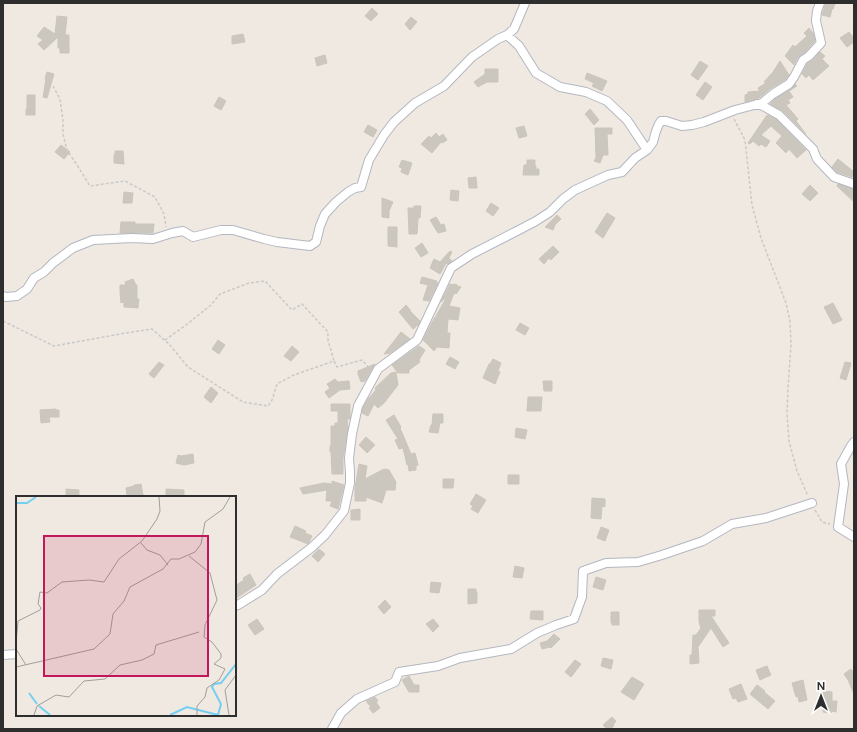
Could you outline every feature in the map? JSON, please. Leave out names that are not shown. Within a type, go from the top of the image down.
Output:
[{"type":"street","points":[[3,296],[17,296],[27,289],[34,278],[44,272],[53,263],[74,248],[93,240],[132,238],[153,239],[183,231],[193,237],[221,230],[233,230],[277,242],[310,246],[316,242],[325,214],[348,192],[360,187],[369,160],[384,135],[394,122],[414,103],[444,86],[472,57],[498,39],[507,36],[514,29],[525,3]]},
{"type":"street","points":[[236,606],[262,590],[277,574],[311,548],[325,535],[344,511],[350,484],[349,458],[358,406],[378,369],[417,340],[451,268],[472,254],[550,212],[575,190],[608,175],[622,172],[635,158],[647,150],[653,142],[659,124],[662,121],[686,126],[704,122],[757,104],[762,104],[773,94],[788,84],[803,60],[809,56],[821,43],[816,21],[820,3]]},
{"type":"street","points":[[507,36],[519,46],[536,73],[560,87],[586,92],[607,101],[627,120],[647,150]]},
{"type":"street","points":[[757,104],[779,115],[813,149],[817,159],[834,177],[854,184]]},
{"type":"street","points":[[854,442],[841,464],[844,484],[838,527],[854,537]]},
{"type":"street","points":[[332,729],[341,713],[357,699],[394,682],[399,672],[438,666],[460,658],[511,649],[537,633],[574,619],[582,597],[583,571],[606,563],[638,562],[662,555],[703,541],[732,524],[766,518],[812,502]]},
{"type":"street","points":[[3,655],[16,654]]},
{"type":"path","points":[[53,86],[60,99],[63,134],[67,150],[90,186],[125,181],[155,197],[164,214],[166,235]]},
{"type":"path","points":[[731,112],[745,140],[752,205],[761,238],[786,303],[790,321],[791,345],[787,413],[788,441],[797,471],[822,522],[838,527]]},
{"type":"path","points":[[165,340],[211,305],[220,294],[249,283],[264,281],[292,310],[302,304],[328,332],[328,340],[337,367],[362,360],[375,375]]},
{"type":"path","points":[[3,321],[54,346],[120,334],[152,330],[165,340],[188,367],[243,402],[268,406],[272,400],[277,384],[294,375],[334,361]]},
{"type":"building","points":[[826,3],[835,3],[830,17],[822,15]]},
{"type":"building","points":[[372,8],[378,14],[371,21],[365,16]]},
{"type":"building","points":[[57,16],[67,17],[65,35],[69,35],[69,53],[60,53],[60,48],[58,48],[58,37],[44,50],[38,44],[43,40],[37,36],[44,27],[55,34]]},
{"type":"building","points":[[411,17],[417,22],[410,30],[405,24]]},
{"type":"building","points":[[809,28],[813,33],[815,41],[798,57],[794,65],[785,56],[793,45],[795,47],[807,36],[804,33]]},
{"type":"building","points":[[849,32],[854,38],[854,42],[847,47],[840,38]]},
{"type":"building","points":[[243,34],[245,42],[232,44],[232,36]]},
{"type":"building","points":[[820,52],[825,56],[822,59],[829,66],[813,80],[809,75],[806,78],[802,74],[807,64]]},
{"type":"building","points":[[325,55],[327,63],[317,66],[315,58]]},
{"type":"building","points":[[700,61],[708,66],[698,80],[691,75]]},
{"type":"building","points":[[780,61],[789,75],[785,80],[759,98],[745,102],[745,95],[748,94],[748,92],[760,91],[758,88],[766,83],[764,82]]},
{"type":"building","points":[[485,69],[498,69],[498,82],[487,82],[478,87],[474,82],[485,74]]},
{"type":"building","points":[[47,72],[54,74],[47,98],[43,97]]},
{"type":"building","points":[[587,73],[607,81],[602,91],[592,86],[594,83],[585,79]]},
{"type":"building","points":[[705,82],[712,87],[703,100],[696,95]]},
{"type":"building","points":[[795,84],[797,86],[789,91],[793,97],[788,100],[790,103],[786,105],[798,119],[796,121],[806,134],[783,111],[770,104],[776,98],[792,88]]},
{"type":"building","points":[[27,95],[35,95],[35,115],[26,115]]},
{"type":"building","points":[[219,97],[226,101],[221,110],[214,106]]},
{"type":"building","points":[[590,109],[599,120],[594,125],[585,114]]},
{"type":"building","points":[[767,115],[776,119],[806,150],[797,158],[789,149],[786,153],[776,143],[782,136],[771,126],[761,135],[770,141],[766,147],[761,144],[759,146],[753,141],[750,144],[748,143]]},
{"type":"building","points":[[368,125],[377,130],[373,137],[364,132]]},
{"type":"building","points":[[524,126],[527,136],[519,138],[516,128]]},
{"type":"building","points":[[595,128],[612,128],[612,134],[607,134],[608,155],[603,155],[600,163],[594,161],[596,158]]},
{"type":"building","points":[[436,133],[439,137],[443,134],[447,140],[442,143],[441,142],[432,153],[421,144],[429,136],[431,138]]},
{"type":"building","points":[[61,145],[70,152],[64,159],[55,152]]},
{"type":"building","points":[[115,151],[123,151],[124,164],[114,163]]},
{"type":"building","points":[[838,159],[854,172],[852,177],[837,172],[832,167]]},
{"type":"building","points":[[402,160],[412,163],[408,175],[401,172],[402,168],[399,167]]},
{"type":"building","points":[[527,160],[535,160],[536,169],[539,169],[539,175],[523,175],[524,165],[527,165]]},
{"type":"building","points":[[476,177],[477,188],[469,188],[468,178]]},
{"type":"building","points":[[838,184],[854,189],[854,202],[837,186]]},
{"type":"building","points":[[810,185],[818,193],[810,201],[802,194]]},
{"type":"building","points":[[451,190],[459,191],[458,201],[450,200]]},
{"type":"building","points":[[124,192],[133,193],[132,203],[123,203]]},
{"type":"building","points":[[382,198],[393,202],[389,211],[389,218],[382,217]]},
{"type":"building","points":[[491,203],[499,208],[493,216],[486,211]]},
{"type":"building","points":[[414,206],[421,206],[420,218],[418,218],[417,234],[409,234],[408,208],[414,208]]},
{"type":"building","points":[[607,213],[615,218],[603,238],[595,232]]},
{"type":"building","points":[[557,215],[561,219],[555,225],[553,230],[545,227]]},
{"type":"building","points":[[436,217],[441,225],[444,224],[446,231],[438,233],[430,220]]},
{"type":"building","points":[[121,222],[154,224],[153,233],[120,233]]},
{"type":"building","points":[[388,227],[397,227],[397,247],[388,246]]},
{"type":"building","points":[[422,243],[428,253],[421,257],[415,248]]},
{"type":"building","points":[[553,246],[559,252],[551,260],[549,258],[544,264],[539,259]]},
{"type":"building","points":[[450,251],[452,252],[449,258],[452,261],[447,264],[446,263],[440,274],[430,268],[434,259],[440,262]]},
{"type":"building","points":[[422,277],[437,281],[436,282],[438,283],[429,301],[423,300],[428,285],[420,283]]},
{"type":"building","points":[[133,279],[137,285],[137,299],[139,299],[138,308],[124,307],[124,302],[121,303],[120,285],[126,285],[125,282]]},
{"type":"building","points":[[450,284],[461,287],[456,294],[454,293],[449,306],[460,308],[458,320],[448,319],[447,333],[450,333],[449,348],[437,347],[434,351],[423,340],[447,297],[441,302]]},
{"type":"building","points":[[833,303],[842,320],[833,324],[824,307]]},
{"type":"building","points":[[406,305],[420,321],[419,324],[413,329],[399,312]]},
{"type":"building","points":[[520,323],[529,328],[525,335],[516,330]]},
{"type":"building","points":[[401,332],[410,339],[390,353],[384,354]]},
{"type":"building","points":[[218,340],[225,345],[219,354],[212,349]]},
{"type":"building","points":[[292,346],[299,352],[291,361],[284,356]]},
{"type":"building","points":[[419,346],[425,350],[419,360],[420,362],[409,370],[409,373],[398,373],[392,365]]},
{"type":"building","points":[[450,357],[459,362],[455,369],[446,364]]},
{"type":"building","points":[[493,359],[501,363],[498,371],[500,372],[495,384],[483,378],[489,364]]},
{"type":"building","points":[[159,362],[164,365],[154,378],[149,374]]},
{"type":"building","points":[[845,362],[851,363],[846,380],[840,378]]},
{"type":"building","points":[[375,364],[365,381],[361,382],[358,371]]},
{"type":"building","points":[[396,372],[398,385],[384,403],[378,408],[374,404],[368,416],[362,413],[368,399],[376,390],[375,388],[391,373]]},
{"type":"building","points":[[335,379],[338,382],[349,381],[350,389],[340,390],[329,398],[325,392],[330,388],[327,384]]},
{"type":"building","points":[[543,381],[552,381],[552,391],[544,391]]},
{"type":"building","points":[[211,387],[218,393],[211,403],[204,397]]},
{"type":"building","points":[[528,397],[542,397],[541,411],[527,411]]},
{"type":"building","points":[[331,404],[350,404],[350,419],[347,419],[348,429],[343,458],[343,474],[332,474],[330,452],[331,426],[335,426],[335,423],[338,423],[338,411],[331,411]]},
{"type":"building","points":[[40,410],[59,410],[59,417],[49,417],[50,422],[41,423]]},
{"type":"building","points":[[433,414],[443,414],[443,423],[440,423],[438,433],[429,432],[432,425]]},
{"type":"building","points":[[394,415],[401,427],[400,428],[411,454],[415,453],[418,465],[416,466],[416,470],[409,471],[403,448],[399,449],[395,440],[398,439],[386,420]]},
{"type":"building","points":[[516,428],[527,430],[525,439],[515,437]]},
{"type":"building","points":[[366,437],[375,445],[367,453],[359,445]]},
{"type":"building","points":[[193,454],[194,463],[184,465],[176,463],[178,455]]},
{"type":"building","points":[[359,464],[367,466],[365,479],[384,469],[389,470],[396,482],[395,490],[386,490],[382,503],[366,497],[366,501],[355,501],[355,488]]},
{"type":"building","points":[[508,475],[519,475],[519,484],[508,484]]},
{"type":"building","points":[[443,479],[454,479],[453,488],[443,488]]},
{"type":"building","points":[[332,481],[344,485],[338,509],[330,506],[332,501],[326,501],[327,490],[303,494],[300,488],[324,483],[332,484]]},
{"type":"building","points":[[141,484],[143,495],[135,496],[135,494],[127,496],[126,488]]},
{"type":"building","points":[[66,489],[79,490],[79,496],[66,496]]},
{"type":"building","points":[[166,489],[184,490],[184,496],[166,496]]},
{"type":"building","points":[[476,494],[486,500],[478,513],[471,509],[473,506],[470,504]]},
{"type":"building","points":[[592,498],[605,499],[605,507],[602,506],[601,519],[591,518]]},
{"type":"building","points":[[360,509],[360,520],[351,520],[351,510]]},
{"type":"building","points":[[295,526],[306,531],[305,533],[312,536],[308,544],[290,537]]},
{"type":"building","points":[[601,527],[609,530],[605,541],[597,538]]},
{"type":"building","points":[[319,549],[325,554],[318,562],[312,556]]},
{"type":"building","points":[[515,566],[524,568],[522,578],[513,577]]},
{"type":"building","points":[[250,574],[256,585],[236,598],[236,585],[244,580],[243,578]]},
{"type":"building","points":[[596,577],[606,580],[603,590],[593,587]]},
{"type":"building","points":[[431,582],[441,583],[439,593],[430,592]]},
{"type":"building","points":[[468,589],[476,589],[477,603],[468,604]]},
{"type":"building","points":[[385,600],[391,607],[384,614],[378,607]]},
{"type":"building","points":[[699,610],[715,610],[715,616],[711,616],[729,643],[723,647],[711,628],[698,647],[699,663],[690,664],[693,635],[696,635],[701,628],[699,622]]},
{"type":"building","points":[[531,611],[543,611],[543,620],[530,619]]},
{"type":"building","points":[[611,612],[619,612],[619,625],[612,625]]},
{"type":"building","points":[[257,619],[264,629],[255,635],[248,625]]},
{"type":"building","points":[[433,619],[439,626],[433,632],[426,624]]},
{"type":"building","points":[[554,634],[560,639],[551,648],[542,649],[540,643],[547,641]]},
{"type":"building","points":[[603,658],[613,660],[611,669],[601,666]]},
{"type":"building","points":[[575,660],[581,664],[571,677],[565,672]]},
{"type":"building","points":[[767,666],[771,675],[760,680],[756,670]]},
{"type":"building","points":[[851,669],[854,673],[854,694],[844,674]]},
{"type":"building","points":[[409,676],[414,685],[419,685],[419,692],[409,692],[402,680]]},
{"type":"building","points":[[632,677],[644,684],[634,700],[621,692]]},
{"type":"building","points":[[803,680],[807,700],[799,702],[792,683]]},
{"type":"building","points":[[741,684],[747,699],[738,702],[736,698],[733,699],[729,689]]},
{"type":"building","points":[[757,685],[775,701],[768,709],[750,694]]},
{"type":"building","points":[[823,691],[832,692],[832,701],[837,701],[836,712],[823,712]]},
{"type":"building","points":[[375,697],[380,708],[373,713],[369,708],[371,707],[366,701]]},
{"type":"building","points":[[612,717],[616,721],[613,725],[614,726],[607,729],[603,725]]}]
